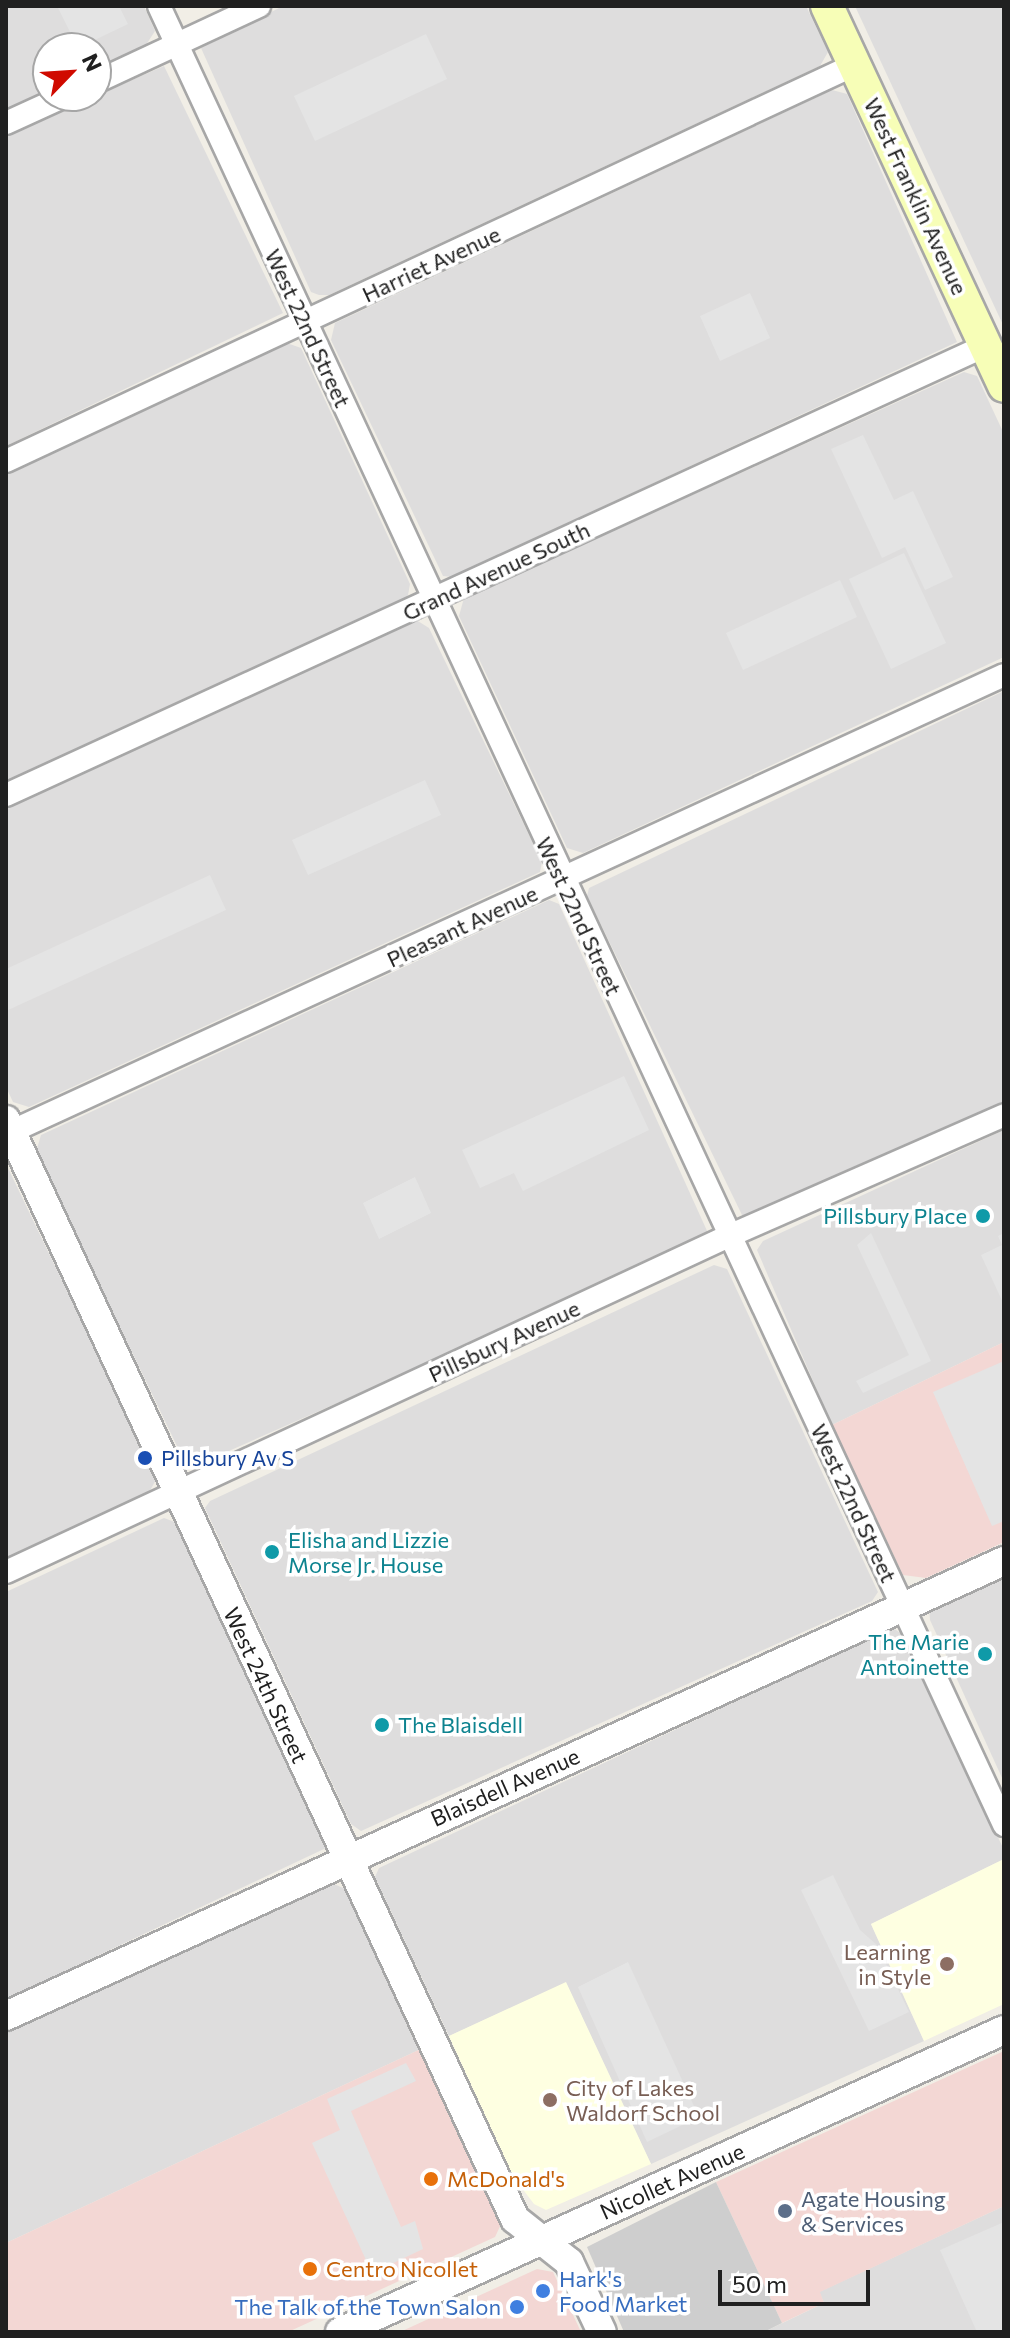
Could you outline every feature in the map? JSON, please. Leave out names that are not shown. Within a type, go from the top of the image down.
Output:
[{"type":"main road","name":"West Franklin Avenue","points":[[827,6],[1004,386]]},
{"type":"street","name":"West 22nd Street","points":[[159,6],[435,599],[561,881],[1004,1825]]},
{"type":"street","points":[[112,75],[259,6]]},
{"type":"street","name":"Harriet Avenue","points":[[6,461],[854,65]]},
{"type":"street","points":[[6,123],[32,111]]},
{"type":"street","name":"Grand Avenue South","points":[[6,795],[985,346]]},
{"type":"street","name":"Pleasant Avenue","points":[[8,1129],[561,881],[1004,675]]},
{"type":"street","name":"Pillsbury Avenue","points":[[6,1572],[729,1236],[1004,1115]]},
{"type":"street","name":"West 24th Street","points":[[8,1129],[515,2219],[569,2262],[602,2332]]},
{"type":"street","name":"Blaisdell Avenue","points":[[6,2016],[1004,1561]]},
{"type":"street","name":"Nicollet Avenue","points":[[340,2332],[1004,2030]]},
{"type":"shaded area","points":[[6,6],[144,6],[155,31],[144,48],[112,63],[112,32],[32,32],[32,98],[6,110]]},
{"type":"shaded area","points":[[57,6],[119,6],[128,24],[111,32],[70,32]]},
{"type":"shaded area","points":[[283,6],[806,6],[828,52],[820,66],[329,295],[319,295],[311,292],[201,48]]},
{"type":"shaded area","points":[[855,6],[1004,6],[1004,327]]},
{"type":"shaded area","points":[[426,34],[447,79],[315,141],[294,96]]},
{"type":"shaded area","points":[[164,66],[283,313],[6,446],[6,135],[59,112],[112,112],[112,89]]},
{"type":"shaded area","points":[[832,90],[847,94],[957,342],[452,577],[443,576],[331,340],[335,323]]},
{"type":"shaded area","points":[[750,293],[770,338],[720,361],[700,316]]},
{"type":"shaded area","points":[[281,341],[301,348],[410,584],[408,595],[402,602],[6,783],[6,470]]},
{"type":"shaded area","points":[[964,372],[977,376],[1004,434],[1004,657],[583,853],[567,848],[459,616],[464,598]]},
{"type":"shaded area","points":[[863,435],[894,500],[913,491],[953,577],[925,590],[905,547],[882,558],[831,449]]},
{"type":"shaded area","points":[[904,553],[946,643],[891,669],[849,579]]},
{"type":"shaded area","points":[[840,580],[857,617],[743,670],[726,633]]},
{"type":"shaded area","points":[[413,618],[429,628],[542,862],[540,872],[29,1107],[13,1102],[6,1087],[6,808]]},
{"type":"shaded area","points":[[1004,691],[1004,1102],[743,1217],[587,896],[589,888]]},
{"type":"shaded area","points":[[425,780],[441,815],[308,875],[292,840]]},
{"type":"shaded area","points":[[210,875],[226,910],[6,1011],[6,969]]},
{"type":"shaded area","points":[[549,900],[559,904],[708,1233],[702,1242],[188,1469],[36,1152],[41,1135]]},
{"type":"shaded area","points":[[624,1076],[649,1130],[523,1191],[514,1173],[480,1188],[462,1150]]},
{"type":"shaded area","points":[[1004,1130],[1004,1342],[832,1425],[757,1250],[763,1241]]},
{"type":"shaded area","points":[[6,1164],[157,1478],[148,1494],[6,1560]]},
{"type":"shaded area","points":[[415,1177],[431,1213],[379,1239],[363,1203]]},
{"type":"shaded area","points":[[871,1233],[931,1361],[863,1393],[856,1381],[909,1355],[857,1245]]},
{"type":"shaded area","points":[[1004,1233],[1004,1305],[981,1255],[1002,1245],[998,1236]]},
{"type":"shaded area","points":[[714,1265],[727,1269],[878,1592],[872,1601],[361,1831],[351,1824],[205,1508],[210,1501]]},
{"type":"shaded area","points":[[1004,1342],[1004,1542],[926,1578],[903,1575],[832,1425]]},
{"type":"shaded area","points":[[1004,1361],[1004,1521],[992,1526],[933,1392]]},
{"type":"shaded area","points":[[164,1518],[180,1524],[326,1848],[6,1999],[6,1592]]},
{"type":"shaded area","points":[[1004,1571],[1003,1780],[930,1620],[929,1607]]},
{"type":"shaded area","points":[[893,1628],[902,1634],[1004,1850],[1004,1859],[871,1924],[924,2041],[651,2164],[566,1983],[449,2036],[375,1877],[379,1868]]},
{"type":"shaded area","name":"Learning in Style","points":[[1004,1859],[1004,2004],[924,2041],[871,1924]]},
{"type":"shaded area","points":[[833,1875],[860,1930],[877,1945],[909,2012],[869,2031],[801,1890]]},
{"type":"shaded area","points":[[334,1884],[352,1892],[425,2047],[6,2243],[6,2033]]},
{"type":"shaded area","points":[[628,1962],[699,2117],[647,2142],[578,1987]]},
{"type":"shaded area","name":"City of Lakes Waldorf School","points":[[566,1982],[651,2164],[546,2210],[534,2204],[512,2175],[449,2036]]},
{"type":"shaded area","points":[[425,2047],[503,2220],[495,2237],[288,2332],[6,2332],[6,2243]]},
{"type":"shaded area","points":[[1004,2051],[1004,2206],[820,2292],[824,2303],[782,2323],[716,2182]]},
{"type":"shaded area","points":[[406,2063],[416,2081],[351,2111],[401,2227],[415,2221],[423,2249],[372,2273],[312,2143],[340,2130],[327,2099]]},
{"type":"shaded area","points":[[716,2182],[782,2323],[764,2332],[624,2332],[587,2247]]},
{"type":"shaded area","points":[[1004,2206],[1004,2332],[764,2332],[824,2303],[819,2292]]},
{"type":"shaded area","points":[[1004,2222],[1004,2332],[977,2332],[940,2250]]},
{"type":"shaded area","points":[[537,2269],[553,2272],[581,2332],[400,2332]]},
{"type":"place","name":"Pillsbury Place","points":[[983,1216]]},
{"type":"place","name":"Pillsbury Av S","points":[[145,1458]]},
{"type":"place","name":"Elisha and Lizzie Morse Jr. House","points":[[272,1552]]},
{"type":"place","name":"The Marie Antoinette","points":[[985,1654]]},
{"type":"place","name":"The Blaisdell","points":[[382,1725]]},
{"type":"place","name":"Learning in Style","points":[[947,1964]]},
{"type":"place","name":"City of Lakes Waldorf School","points":[[550,2100]]},
{"type":"place","name":"McDonald's","points":[[431,2179]]},
{"type":"place","name":"Agate Housing & Services","points":[[785,2211]]},
{"type":"place","name":"Centro Nicollet","points":[[310,2269]]},
{"type":"place","name":"Hark's Food Market","points":[[543,2291]]},
{"type":"place","name":"The Talk of the Town Salon","points":[[517,2307]]}]
